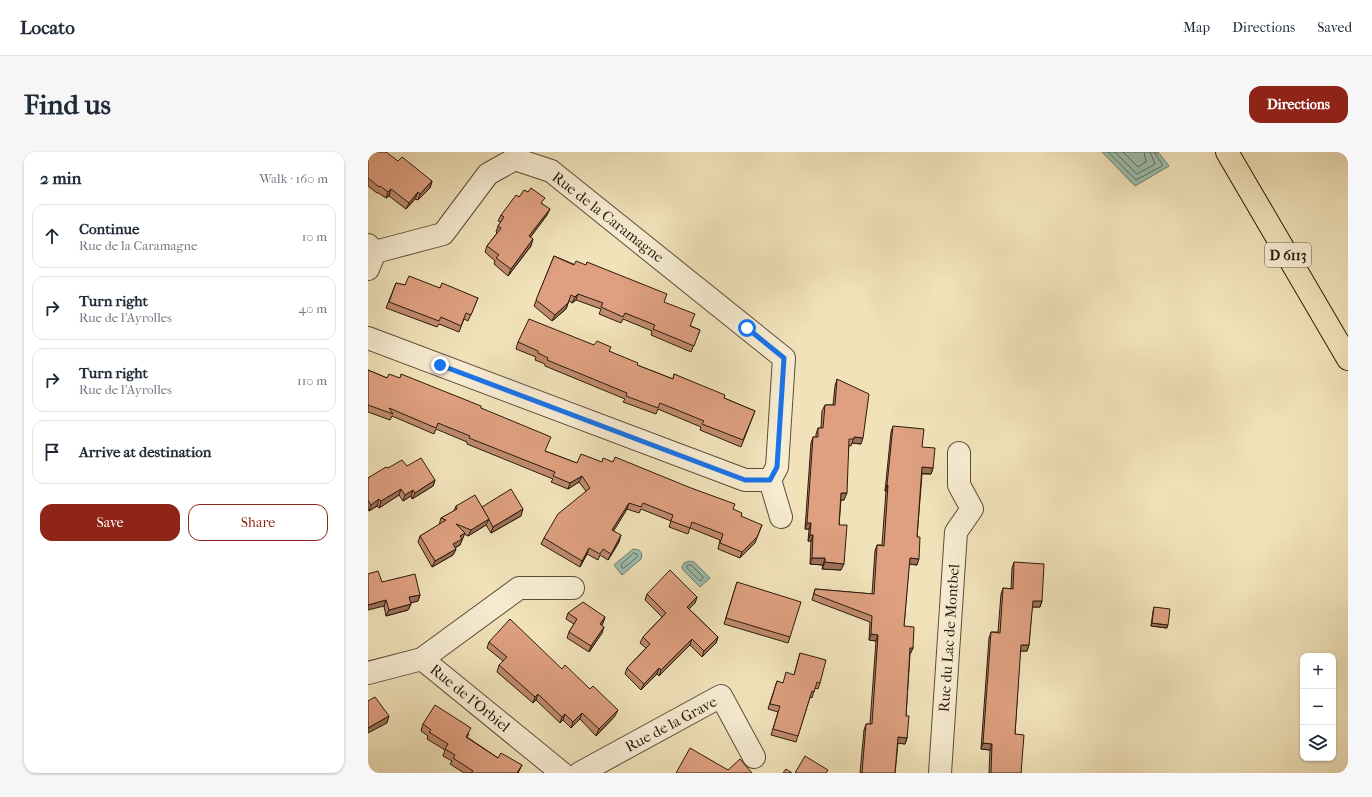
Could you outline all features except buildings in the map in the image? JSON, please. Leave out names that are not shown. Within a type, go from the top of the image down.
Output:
[{"type":"main road","name":"D 6113","points":[[1227,152],[1348,359]]},
{"type":"main road","name":"D 6113","points":[[1232,152],[1348,330]]},
{"type":"street","name":"Rue de la Caramagne","points":[[370,256],[443,234],[488,174],[515,159],[551,171],[784,358],[777,467],[770,480]]},
{"type":"street","points":[[368,338],[745,480],[770,480],[781,517]]},
{"type":"street","name":"Rue du Lac de Montbel","points":[[940,773],[956,532],[972,509],[959,485],[959,453]]},
{"type":"street","points":[[422,659],[519,588],[573,588]]},
{"type":"street","name":"Rue de l'Orbiel","points":[[368,673],[422,659],[562,773]]},
{"type":"street","name":"Rue de la Grave","points":[[580,773],[722,696],[754,757]]},
{"type":"water","points":[[1102,152],[1158,152],[1169,166],[1135,186]]},
{"type":"water","points":[[633,549],[639,550],[642,554],[641,559],[622,575],[614,565]]},
{"type":"water","points":[[689,561],[694,562],[710,578],[700,587],[683,570],[682,567],[684,563]]},
{"type":"route","points":[[440,365],[745,480],[770,480],[777,467],[784,358],[747,328]]}]
